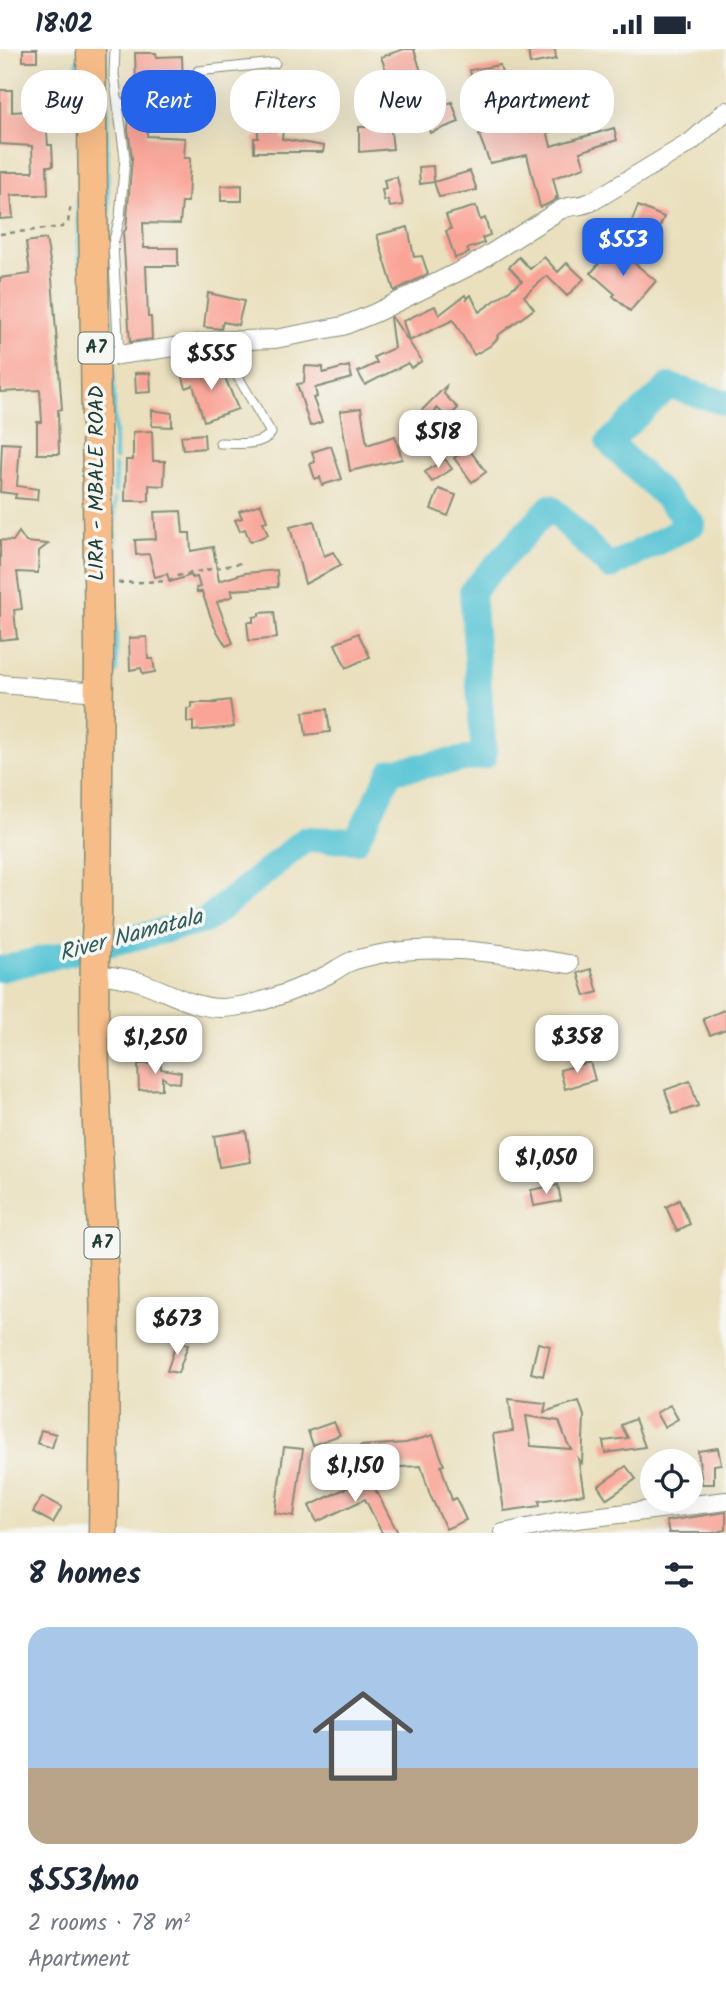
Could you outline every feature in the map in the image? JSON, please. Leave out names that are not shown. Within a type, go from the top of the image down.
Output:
[{"type":"main road","name":"LIRA - MBALE ROAD","points":[[91,49],[93,189],[108,357],[98,583],[97,918],[94,963]]},
{"type":"main road","name":"A7","points":[[94,963],[96,1136],[104,1284],[103,1533]]},
{"type":"street","points":[[108,357],[217,341],[275,339],[343,326],[474,264],[559,210],[569,205],[580,207],[593,201],[691,142],[726,111]]},
{"type":"street","points":[[0,684],[98,692]]},
{"type":"street","points":[[94,963],[188,1001],[220,1008],[253,1003],[301,987],[350,961],[388,953],[421,950],[499,953],[569,964]]},
{"type":"street","points":[[503,1533],[561,1521],[726,1501]]},
{"type":"lane","points":[[108,357],[113,244],[120,217],[125,158],[114,75],[115,49]]},
{"type":"lane","points":[[118,104],[185,104],[198,71],[275,63]]},
{"type":"lane","points":[[217,341],[271,433],[266,439],[253,443],[220,443]]},
{"type":"path","points":[[0,234],[62,227],[68,222],[75,197],[93,189]]},
{"type":"path","points":[[98,583],[168,581],[177,576],[241,563]]},
{"type":"building","points":[[23,49],[37,49],[37,61],[23,61]]},
{"type":"building","points":[[404,49],[414,49],[420,70],[386,70],[381,57]]},
{"type":"building","points":[[528,49],[555,49],[556,59],[530,64]]},
{"type":"building","points":[[135,53],[156,53],[157,57],[182,56],[182,70],[136,70]]},
{"type":"building","points":[[500,65],[501,70],[470,70]]},
{"type":"building","points":[[0,90],[12,90],[12,112],[21,111],[21,133],[47,133],[48,145],[52,145],[53,166],[47,166],[48,195],[11,195],[13,218],[0,219],[0,172],[33,172],[32,146],[0,144]]},
{"type":"building","points":[[452,102],[459,122],[446,127],[446,104]]},
{"type":"building","points":[[614,128],[617,140],[580,152],[585,167],[553,178],[558,198],[555,197],[557,199],[540,207],[527,155],[490,163],[479,135],[548,133],[551,146],[596,133],[614,133]]},
{"type":"building","points":[[129,133],[185,138],[184,158],[190,158],[188,202],[182,202],[180,224],[143,223],[144,248],[178,248],[178,266],[146,266],[148,317],[151,317],[152,339],[130,342],[123,233],[126,229],[132,158]]},
{"type":"building","points":[[258,133],[283,133],[282,139],[324,146],[323,152],[254,152],[254,138],[258,138]]},
{"type":"building","points":[[359,133],[391,133],[393,149],[359,152]]},
{"type":"building","points":[[433,166],[434,182],[420,184],[419,167]]},
{"type":"building","points":[[470,171],[477,190],[439,197],[434,182]]},
{"type":"building","points":[[397,177],[403,205],[390,207],[388,200],[384,201],[384,180]]},
{"type":"building","points":[[242,185],[242,201],[221,201],[221,186]]},
{"type":"building","points":[[476,206],[480,220],[485,218],[490,235],[482,238],[484,243],[467,249],[469,253],[455,258],[446,231],[451,229],[446,215]]},
{"type":"building","points":[[638,206],[664,217],[655,238],[629,228]]},
{"type":"building","points":[[408,227],[414,257],[422,256],[428,274],[394,291],[377,235]]},
{"type":"building","points":[[46,239],[51,266],[62,409],[58,410],[59,454],[37,454],[37,422],[42,422],[40,390],[0,392],[0,278],[30,274],[26,242]]},
{"type":"building","points":[[614,246],[656,281],[630,311],[591,273]]},
{"type":"building","points":[[519,257],[530,269],[544,257],[558,272],[567,263],[584,279],[567,296],[547,276],[524,296],[534,309],[497,336],[490,346],[474,355],[453,320],[409,341],[403,321],[435,306],[439,315],[465,295],[467,299],[471,295],[479,312],[522,281],[509,267]]},
{"type":"building","points":[[208,293],[244,301],[238,325],[223,322],[221,329],[204,327]]},
{"type":"building","points":[[392,317],[422,361],[411,368],[408,363],[365,385],[358,372],[377,363],[374,357],[394,348]]},
{"type":"building","points":[[305,366],[323,367],[323,373],[349,366],[352,378],[315,388],[317,397],[313,398],[322,422],[310,426],[297,384],[304,383]]},
{"type":"building","points":[[207,367],[210,374],[222,370],[238,409],[204,421],[193,385],[186,388],[181,372]]},
{"type":"building","points":[[135,373],[150,373],[151,392],[136,393]]},
{"type":"building","points":[[446,386],[444,394],[458,408],[448,418],[437,408],[432,419],[419,413]]},
{"type":"building","points":[[361,408],[367,445],[395,436],[402,459],[350,471],[340,411]]},
{"type":"building","points":[[152,410],[172,413],[172,427],[152,426]]},
{"type":"building","points":[[152,431],[153,461],[165,461],[164,486],[149,485],[149,501],[125,501],[126,460],[133,460],[133,432]]},
{"type":"building","points":[[204,434],[205,448],[183,450],[181,436]]},
{"type":"building","points":[[2,443],[20,444],[17,486],[38,489],[37,500],[15,498],[16,494],[0,492]]},
{"type":"building","points":[[331,446],[342,479],[322,485],[320,477],[315,479],[310,464],[315,462],[312,452]]},
{"type":"building","points":[[468,448],[486,472],[472,482],[454,458]]},
{"type":"building","points":[[445,459],[452,469],[432,482],[425,472]]},
{"type":"building","points":[[439,489],[456,495],[448,516],[431,509]]},
{"type":"building","points":[[261,504],[267,521],[263,522],[268,535],[250,542],[245,529],[240,531],[235,520],[242,518],[239,511]]},
{"type":"building","points":[[181,511],[183,533],[190,533],[191,551],[213,547],[219,581],[245,573],[277,570],[278,587],[231,590],[233,596],[217,602],[233,643],[226,646],[214,626],[202,592],[197,592],[196,588],[200,587],[197,577],[192,578],[191,575],[170,582],[167,574],[155,577],[149,554],[136,555],[135,540],[156,539],[154,512]]},
{"type":"building","points":[[314,521],[324,556],[333,552],[341,565],[305,584],[290,527]]},
{"type":"building","points":[[19,532],[26,542],[48,544],[39,551],[38,573],[17,572],[22,609],[14,610],[17,638],[0,640],[0,540],[13,541]]},
{"type":"building","points":[[274,612],[277,638],[249,641],[247,622],[253,622],[253,617],[259,616],[259,613]]},
{"type":"building","points":[[358,633],[370,657],[346,668],[335,644]]},
{"type":"building","points":[[147,637],[148,659],[153,659],[155,672],[143,674],[141,668],[130,670],[129,638]]},
{"type":"building","points":[[230,700],[234,727],[193,731],[193,722],[187,722],[187,709],[192,708],[192,703]]},
{"type":"building","points":[[327,709],[330,732],[306,735],[303,712]]},
{"type":"building","points":[[591,969],[598,992],[585,996],[578,973]]},
{"type":"building","points":[[726,1009],[726,1029],[710,1035],[703,1019]]},
{"type":"building","points":[[590,1062],[595,1080],[565,1089],[560,1070]]},
{"type":"building","points":[[161,1063],[161,1069],[181,1072],[180,1083],[170,1082],[162,1077],[162,1089],[139,1090],[138,1064]]},
{"type":"building","points":[[690,1081],[698,1106],[673,1114],[665,1090]]},
{"type":"building","points":[[246,1131],[251,1162],[219,1167],[214,1136]]},
{"type":"building","points":[[558,1185],[561,1201],[534,1206],[531,1190]]},
{"type":"building","points":[[679,1200],[690,1224],[677,1231],[666,1207]]},
{"type":"building","points":[[177,1341],[188,1345],[178,1373],[167,1371]]},
{"type":"building","points":[[538,1343],[550,1346],[543,1376],[531,1373]]},
{"type":"building","points":[[509,1399],[546,1403],[544,1412],[579,1401],[584,1416],[582,1463],[578,1458],[584,1494],[539,1501],[540,1506],[504,1511],[493,1434],[513,1431]],"holes":[[[526,1416],[559,1421],[571,1449],[531,1446]]]},
{"type":"building","points":[[670,1405],[678,1419],[664,1427],[656,1413]]},
{"type":"building","points":[[635,1419],[645,1447],[605,1453],[603,1441],[628,1438],[621,1425]]},
{"type":"building","points":[[334,1422],[340,1435],[313,1445],[308,1431]]},
{"type":"building","points":[[41,1430],[56,1434],[52,1448],[37,1443]]},
{"type":"building","points":[[433,1435],[444,1465],[441,1466],[452,1500],[456,1498],[466,1520],[446,1529],[430,1495],[421,1466],[361,1469],[360,1446],[406,1443]]},
{"type":"building","points":[[284,1447],[303,1449],[294,1516],[275,1513]]},
{"type":"building","points":[[718,1448],[721,1464],[714,1465],[714,1484],[703,1484],[703,1450]]},
{"type":"building","points":[[626,1466],[636,1479],[607,1499],[598,1486]]},
{"type":"building","points":[[369,1477],[398,1533],[382,1533],[365,1499],[317,1522],[309,1506]]},
{"type":"building","points":[[42,1497],[62,1507],[53,1523],[33,1512]]},
{"type":"building","points":[[726,1512],[726,1530],[712,1533],[669,1533],[666,1521]]},
{"type":"waterway","points":[[105,49],[111,351]]},
{"type":"waterway","points":[[76,70],[78,60]]},
{"type":"waterway","points":[[78,199],[80,265]]},
{"type":"waterway","points":[[113,365],[115,459]]},
{"type":"waterway","name":"River Namatala","points":[[0,969],[205,921],[306,839],[356,841],[391,771],[484,756],[472,591],[550,507],[610,567],[693,524],[609,442],[669,386],[726,403]]},
{"type":"waterway","points":[[115,466],[115,492]]},
{"type":"waterway","points":[[115,499],[116,672]]}]
